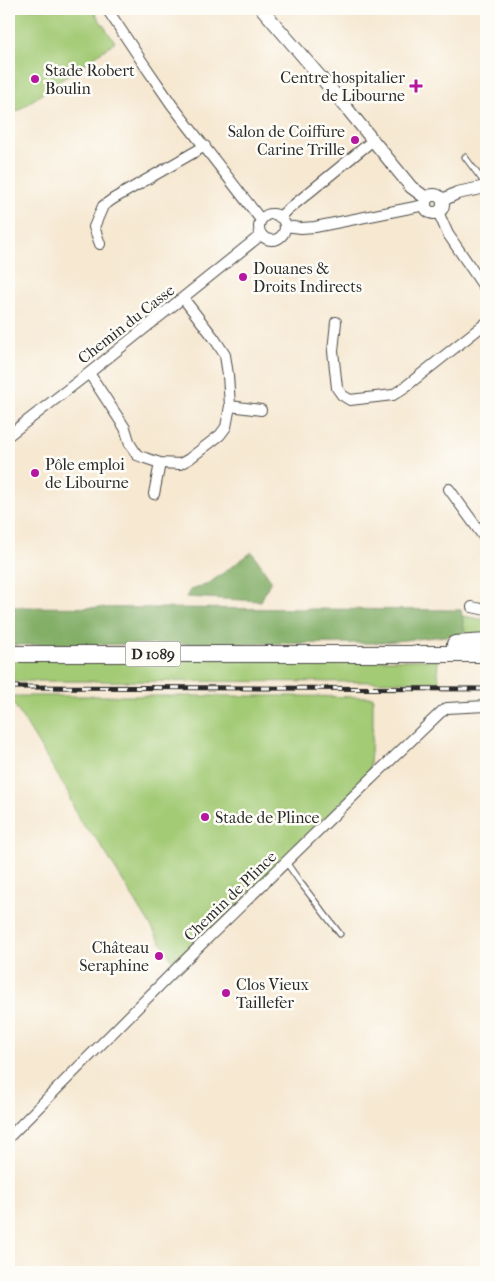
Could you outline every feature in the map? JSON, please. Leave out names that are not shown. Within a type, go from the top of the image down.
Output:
[{"type":"main road","name":"D 1089","points":[[326,654],[486,642]]},
{"type":"main road","name":"D 1089","points":[[9,654],[486,654]]},
{"type":"street","points":[[107,9],[172,104],[261,220]]},
{"type":"street","points":[[262,9],[425,202],[427,210],[432,213],[438,212],[443,207],[442,200],[434,194],[429,196],[425,202],[315,227],[301,228],[282,221],[271,214],[261,220],[259,228],[261,235],[268,240],[276,240],[283,234],[282,221]]},
{"type":"street","points":[[282,221],[372,141]]},
{"type":"street","points":[[100,244],[94,227],[103,206],[206,146]]},
{"type":"street","points":[[442,200],[457,193],[486,186]]},
{"type":"street","points":[[438,212],[448,234],[486,290]]},
{"type":"street","name":"Chemin du Casse","points":[[9,435],[261,235]]},
{"type":"street","points":[[88,374],[125,428],[130,444],[137,455],[160,463],[180,464],[220,436],[226,427],[230,406],[225,355],[184,298]]},
{"type":"street","points":[[336,322],[333,351],[337,388],[342,396],[350,400],[393,395],[486,323]]},
{"type":"street","points":[[230,406],[261,410]]},
{"type":"street","points":[[154,494],[160,463]]},
{"type":"street","points":[[449,489],[486,540]]},
{"type":"street","points":[[472,607],[486,610]]},
{"type":"street","name":"Chemin de Plince","points":[[9,1137],[405,744],[441,712],[442,708],[486,706]]},
{"type":"lane","points":[[465,157],[486,186]]},
{"type":"lane","points":[[286,862],[340,934]]},
{"type":"green space","name":"Stade Robert Boulin","points":[[9,9],[92,9],[115,42],[9,117]]},
{"type":"green space","points":[[252,552],[271,580],[261,601],[186,597],[190,590],[208,584]]},
{"type":"green space","points":[[9,607],[461,610],[465,634],[375,643],[9,645]]},
{"type":"green space","points":[[462,616],[486,620],[486,637],[465,639]]},
{"type":"green space","points":[[9,659],[437,660],[439,682],[9,681]]},
{"type":"green space","name":"Stade de Plince","points":[[9,696],[373,697],[369,775],[175,965],[98,841],[80,822],[69,794]]},
{"type":"railway","points":[[9,687],[486,689]]},
{"type":"place","name":"Stade Robert Boulin","points":[[35,79]]},
{"type":"place","name":"Centre hospitalier de Libourne","points":[[416,86]]},
{"type":"place","name":"Salon de Coiffure Carine Trille","points":[[355,140]]},
{"type":"place","name":"Douanes & Droits Indirects","points":[[243,277]]},
{"type":"place","name":"Pôle emploi de Libourne","points":[[35,473]]},
{"type":"place","name":"Stade de Plince","points":[[205,817]]},
{"type":"place","name":"Château Seraphine","points":[[159,956]]},
{"type":"place","name":"Clos Vieux Taillefer","points":[[226,993]]}]
